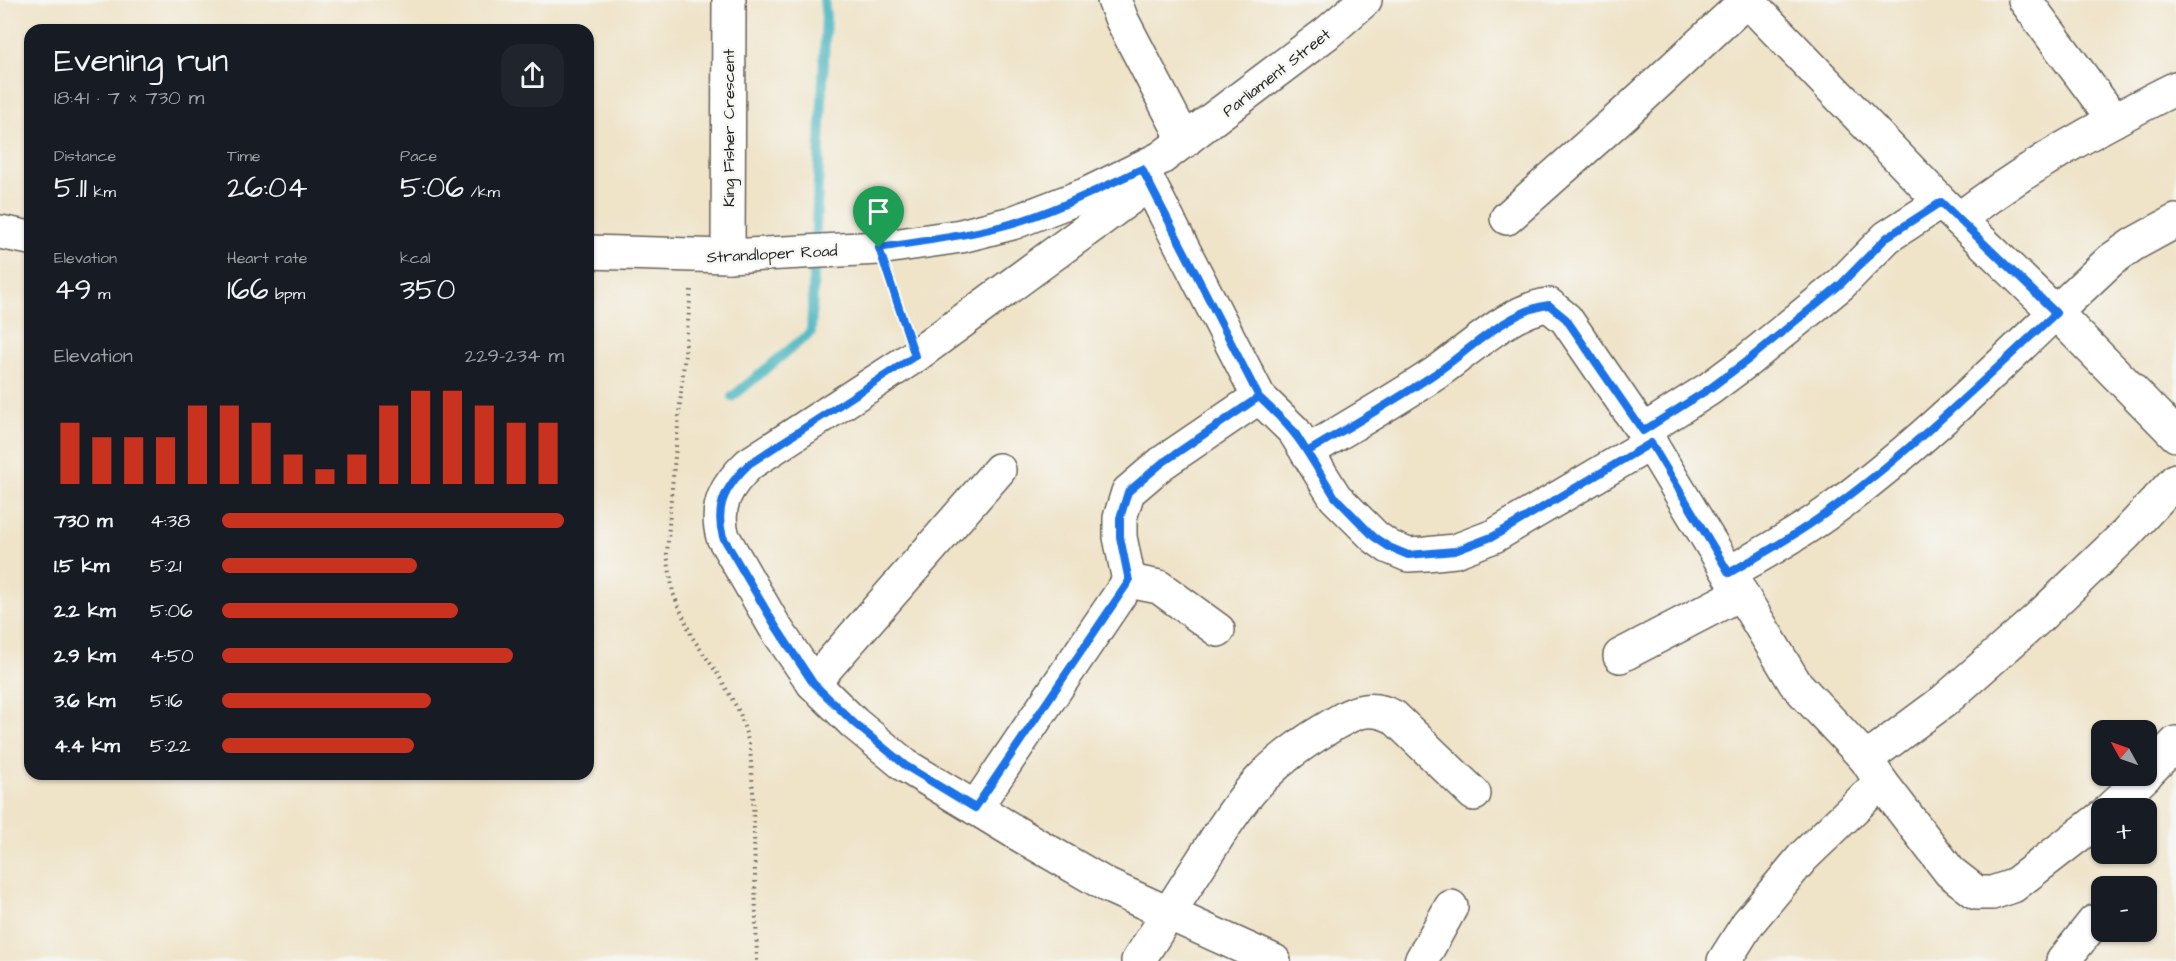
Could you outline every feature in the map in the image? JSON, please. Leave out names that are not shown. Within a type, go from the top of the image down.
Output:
[{"type":"street","name":"King Fisher Crescent","points":[[728,256],[729,0]]},
{"type":"street","points":[[1114,0],[1122,20],[1185,141]]},
{"type":"street","name":"Parliament Street","points":[[1185,141],[1327,33],[1365,0]]},
{"type":"street","points":[[1507,218],[1747,0],[1950,210],[2176,435]]},
{"type":"street","points":[[2025,0],[2114,120]]},
{"type":"street","points":[[1275,961],[1108,886],[906,766],[854,723],[813,683],[790,652],[723,537],[718,521],[726,491],[735,477],[765,452],[915,356],[1145,176],[1259,397],[1294,431],[1335,497],[1374,537],[1389,547],[1408,555],[1455,551],[1494,536],[1647,437],[1748,360],[1841,284],[1887,237],[1950,210],[2176,88]]},
{"type":"street","name":"Strandloper Road","points":[[594,252],[728,256],[879,248],[961,236],[1012,223],[1085,195],[1145,176],[1185,141]]},
{"type":"street","points":[[1620,656],[1735,583],[1778,545],[1826,513],[1874,476],[1935,424],[2111,260],[2134,244],[2176,221]]},
{"type":"street","points":[[0,232],[24,237]]},
{"type":"street","points":[[1307,452],[1436,373],[1511,319],[1538,306],[1549,305],[1566,319],[1647,437],[1795,682],[1873,771],[1950,872],[1977,893],[1992,893],[2013,886],[2091,826]]},
{"type":"street","points":[[975,808],[1129,581],[1120,537],[1120,518],[1128,492],[1162,463],[1259,397]]},
{"type":"street","points":[[813,683],[999,470]]},
{"type":"street","points":[[1724,961],[1748,923],[1873,771],[1944,701],[2036,620],[2126,534],[2176,480]]},
{"type":"street","points":[[1129,581],[1158,587],[1218,630]]},
{"type":"street","points":[[1138,961],[1228,820],[1251,789],[1277,763],[1299,746],[1347,717],[1363,710],[1381,710],[1394,717],[1474,794]]},
{"type":"street","points":[[2157,763],[2176,742]]},
{"type":"street","points":[[2122,798],[2134,786]]},
{"type":"street","points":[[1421,961],[1451,907]]},
{"type":"street","points":[[2063,961],[2091,926]]},
{"type":"path","points":[[879,248],[915,356]]},
{"type":"path","points":[[695,256],[667,554],[673,593],[692,637],[719,676],[740,713],[750,747],[757,961]]},
{"type":"waterway","points":[[732,397],[811,332],[826,17],[824,0]]},
{"type":"route","points":[[879,248],[915,356],[749,464],[735,477],[726,491],[718,521],[723,537],[795,660],[813,683],[854,723],[906,766],[975,808],[1129,581],[1120,537],[1120,518],[1128,492],[1189,443],[1259,397],[1294,431],[1319,473],[1335,497],[1374,537],[1389,547],[1408,555],[1455,551],[1494,536],[1651,443],[1729,573],[1778,545],[1826,513],[1874,476],[1935,424],[2056,313],[1941,202],[1887,237],[1841,284],[1748,360],[1709,389],[1643,431],[1566,319],[1549,305],[1538,306],[1511,319],[1436,373],[1307,452],[1294,431],[1280,417],[1259,397],[1142,169],[1085,195],[1012,223],[961,236],[879,248]]}]
